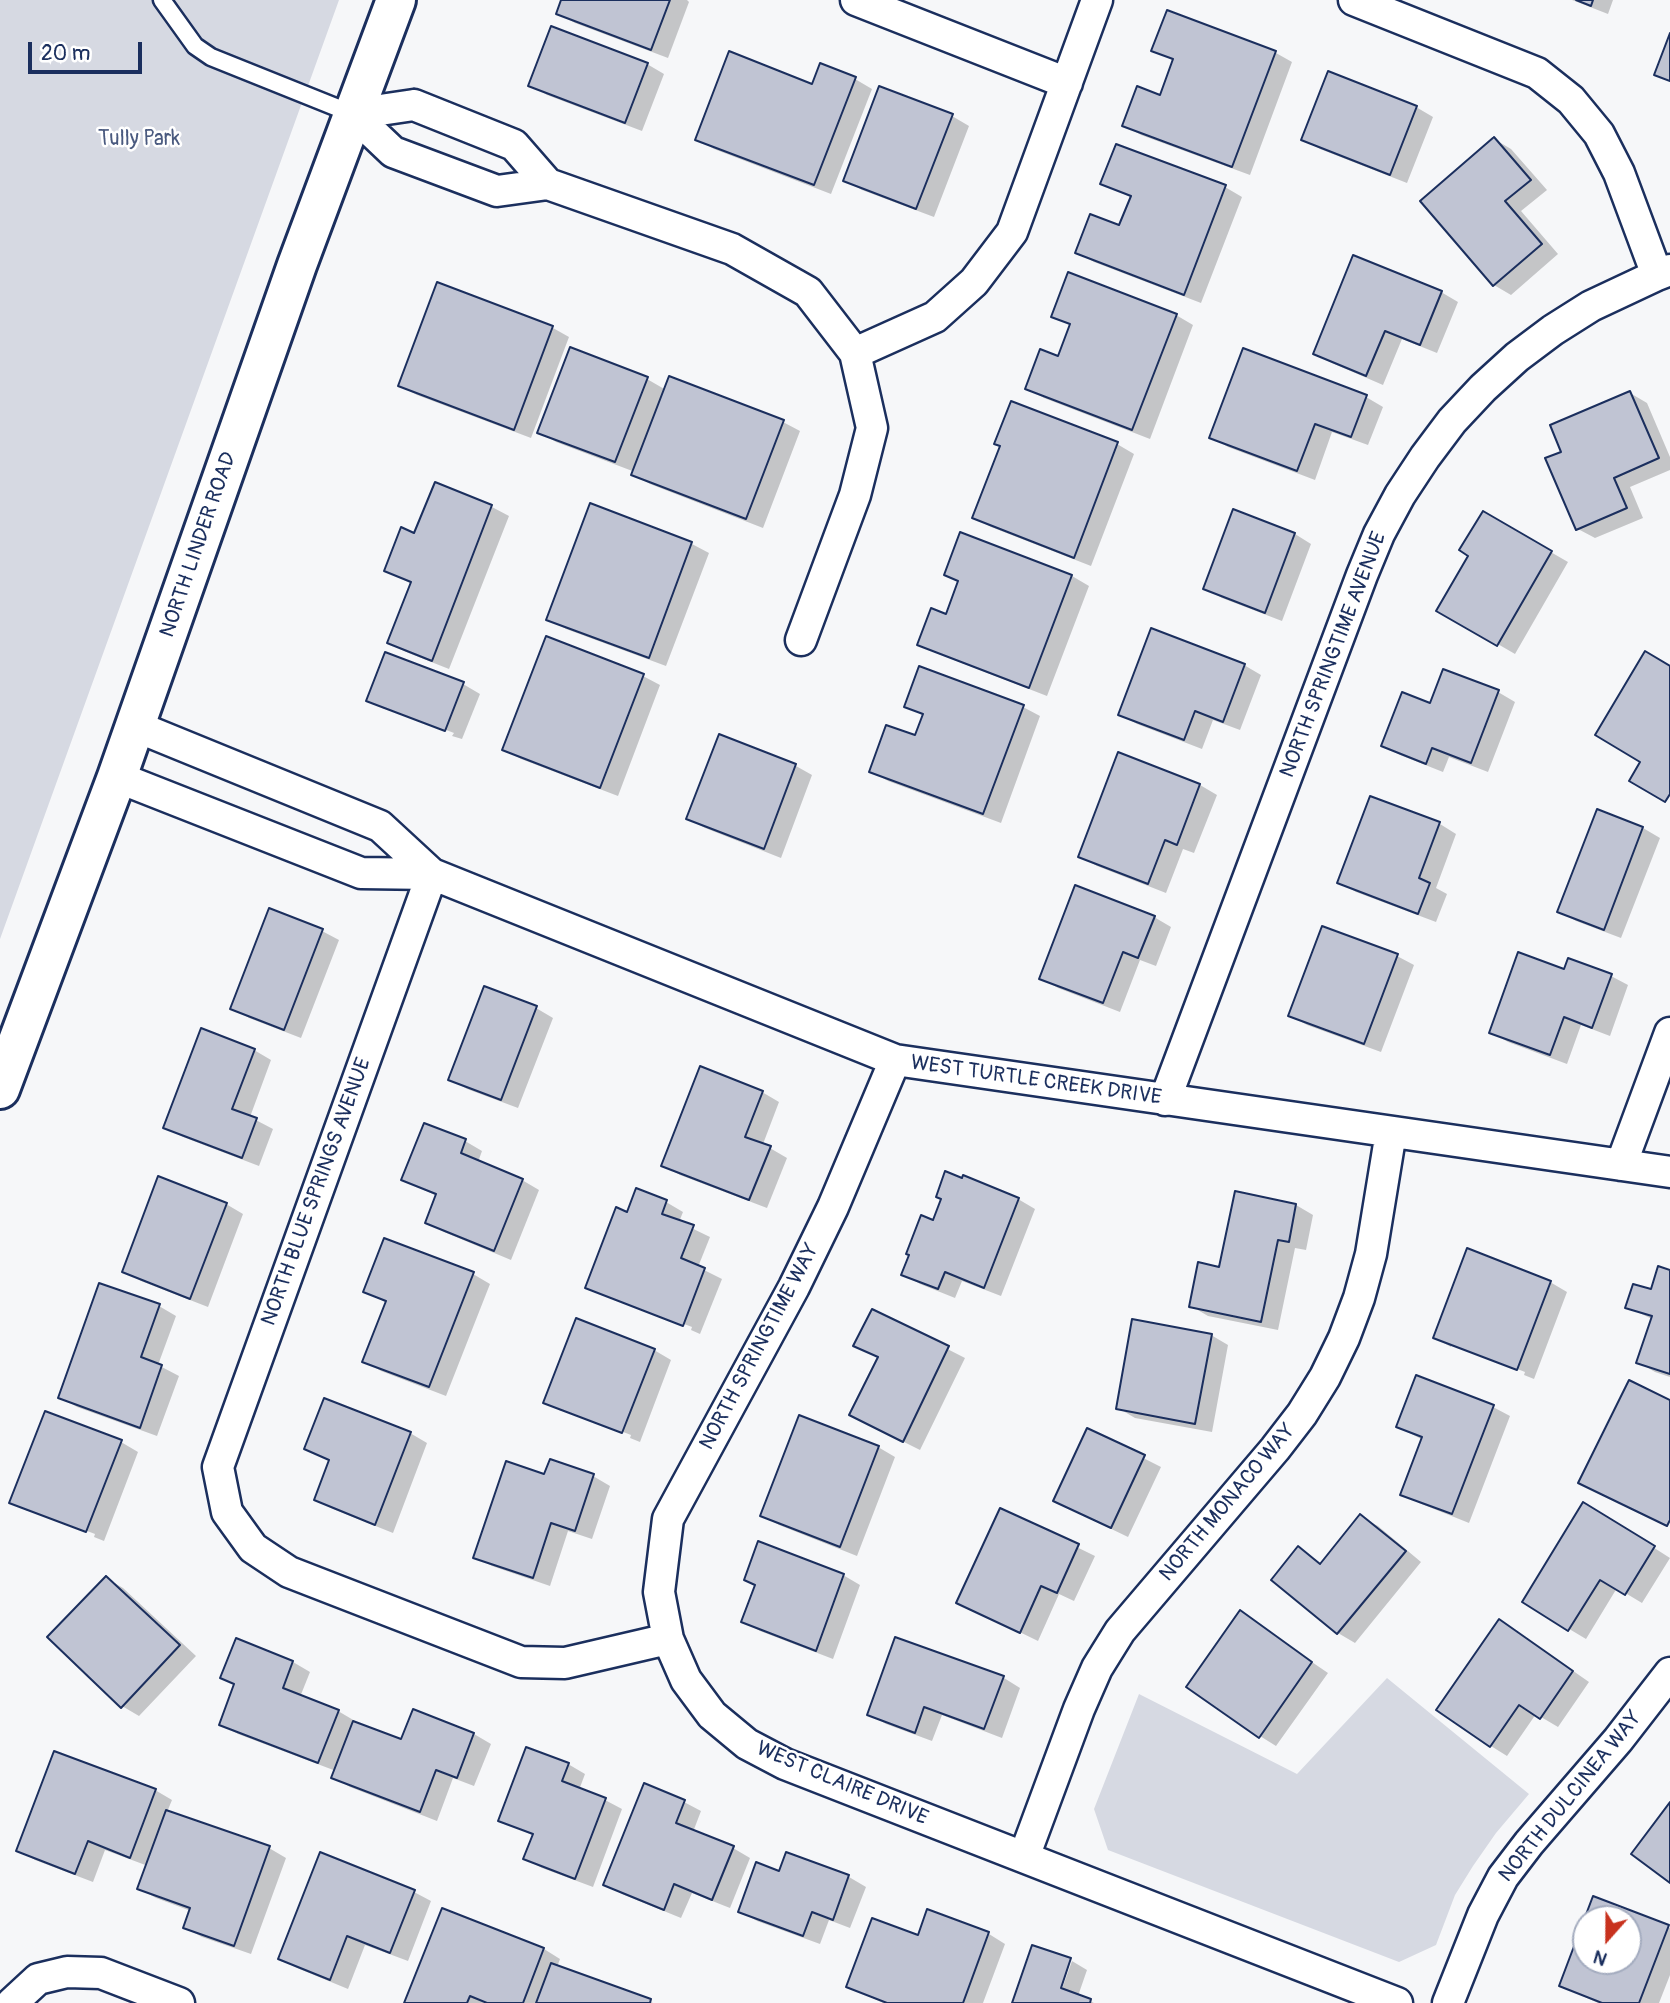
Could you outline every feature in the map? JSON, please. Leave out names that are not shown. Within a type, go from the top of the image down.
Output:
[{"type":"main road","name":"NORTH LINDER ROAD","points":[[0,1089],[117,777],[396,0]]},
{"type":"street","points":[[856,0],[1067,83]]},
{"type":"street","points":[[855,353],[935,317],[975,282],[1012,232],[1097,0]]},
{"type":"street","points":[[1354,0],[1537,74],[1571,100],[1599,135],[1663,272]]},
{"type":"street","points":[[353,114],[414,105],[514,145],[548,184]]},
{"type":"street","points":[[353,114],[393,152],[498,191],[548,184],[732,249],[808,292],[855,353],[872,428],[855,495],[801,640]]},
{"type":"street","name":"NORTH SPRINGTIME AVENUE","points":[[1165,1100],[1362,575],[1379,534],[1401,495],[1452,421],[1517,357],[1591,306],[1663,272]]},
{"type":"street","name":"WEST TURTLE CREEK DRIVE","points":[[135,726],[380,826],[432,874],[895,1060],[1670,1172]]},
{"type":"street","name":"WEST TURTLE CREEK DRIVE","points":[[117,777],[361,873],[432,874]]},
{"type":"street","name":"NORTH BLUE SPRINGS AVENUE","points":[[432,874],[218,1467],[227,1512],[253,1548],[289,1572],[521,1661],[565,1663],[668,1639]]},
{"type":"street","points":[[1620,1165],[1670,1033]]},
{"type":"street","name":"NORTH SPRINGTIME WAY","points":[[668,1639],[659,1592],[668,1519],[794,1287],[832,1207],[895,1060]]},
{"type":"street","name":"NORTH MONACO WAY","points":[[1024,1857],[1079,1709],[1097,1668],[1120,1630],[1275,1449],[1302,1414],[1325,1377],[1359,1298],[1371,1254],[1391,1132]]},
{"type":"street","name":"WEST CLAIRE DRIVE","points":[[668,1639],[686,1680],[712,1715],[747,1744],[785,1764],[1397,2003]]},
{"type":"street","name":"NORTH DULCINEA WAY","points":[[1448,2003],[1483,1915],[1503,1877],[1618,1741],[1670,1673]]},
{"type":"street","points":[[12,2003],[38,1979],[67,1972],[101,1973],[179,2003]]},
{"type":"lane","points":[[162,0],[195,46],[211,57],[353,114]]},
{"type":"green space","name":"Tully Park","points":[[0,0],[339,0],[0,939]]},
{"type":"green space","points":[[1387,1678],[1529,1794],[1496,1833],[1455,1895],[1436,1945],[1399,1962],[1108,1850],[1094,1809],[1139,1694],[1297,1774]]},
{"type":"building","points":[[561,0],[670,0],[651,50],[556,14]]},
{"type":"building","points":[[1576,0],[1593,0],[1591,6]]},
{"type":"building","points":[[1167,10],[1276,51],[1232,167],[1122,126],[1137,86],[1160,95],[1173,59],[1151,51]]},
{"type":"building","points":[[551,26],[648,63],[625,123],[528,86]]},
{"type":"building","points":[[1670,33],[1670,81],[1654,75]]},
{"type":"building","points":[[729,51],[812,84],[820,63],[856,77],[814,185],[695,140]]},
{"type":"building","points":[[1328,71],[1417,106],[1390,175],[1301,140]]},
{"type":"building","points":[[879,86],[953,114],[916,209],[843,181]]},
{"type":"building","points":[[1494,137],[1531,180],[1505,201],[1542,244],[1493,286],[1420,201]]},
{"type":"building","points":[[1116,144],[1226,185],[1184,295],[1075,253],[1090,214],[1119,225],[1131,196],[1100,184]]},
{"type":"building","points":[[1353,255],[1442,291],[1420,345],[1385,331],[1366,376],[1313,354]]},
{"type":"building","points":[[1068,272],[1177,314],[1132,430],[1025,389],[1040,349],[1058,356],[1070,324],[1051,317]]},
{"type":"building","points":[[437,282],[553,326],[514,430],[398,386]]},
{"type":"building","points":[[570,347],[648,377],[615,462],[537,433]]},
{"type":"building","points":[[1243,348],[1367,395],[1351,437],[1315,424],[1297,471],[1209,438]]},
{"type":"building","points":[[669,376],[784,420],[746,519],[631,475]]},
{"type":"building","points":[[1630,391],[1659,458],[1614,478],[1627,508],[1576,530],[1545,458],[1561,452],[1550,425]]},
{"type":"building","points":[[1011,401],[1118,442],[1074,558],[972,518],[1000,446],[994,444]]},
{"type":"building","points":[[435,482],[492,505],[432,661],[387,643],[411,582],[384,571],[401,527],[414,533]]},
{"type":"building","points":[[590,503],[692,542],[649,658],[546,620]]},
{"type":"building","points":[[1233,509],[1295,533],[1265,613],[1203,589]]},
{"type":"building","points":[[1483,511],[1552,551],[1497,646],[1436,611],[1468,556],[1459,550]]},
{"type":"building","points":[[960,532],[1072,575],[1029,688],[917,645],[931,608],[946,614],[958,581],[944,575]]},
{"type":"building","points":[[1151,628],[1245,664],[1223,722],[1195,711],[1184,740],[1118,715]]},
{"type":"building","points":[[546,636],[644,674],[600,788],[502,750]]},
{"type":"building","points":[[1645,651],[1670,666],[1670,794],[1665,802],[1629,781],[1640,762],[1595,735]]},
{"type":"building","points":[[385,652],[464,682],[445,731],[366,701]]},
{"type":"building","points":[[919,666],[1024,705],[983,814],[869,772],[886,725],[915,735],[923,714],[904,707]]},
{"type":"building","points":[[1443,669],[1499,690],[1471,763],[1432,748],[1426,764],[1381,746],[1402,692],[1430,703]]},
{"type":"building","points":[[719,734],[796,764],[764,849],[686,819]]},
{"type":"building","points":[[1118,752],[1200,784],[1177,845],[1165,840],[1148,884],[1078,857]]},
{"type":"building","points":[[1370,796],[1440,822],[1419,878],[1430,883],[1418,914],[1337,883]]},
{"type":"building","points":[[1597,809],[1643,827],[1604,930],[1557,912]]},
{"type":"building","points":[[1075,885],[1155,916],[1138,958],[1123,952],[1103,1003],[1039,979]]},
{"type":"building","points":[[269,908],[323,929],[284,1030],[230,1009]]},
{"type":"building","points":[[1322,926],[1398,954],[1364,1044],[1288,1016]]},
{"type":"building","points":[[1518,952],[1564,969],[1568,958],[1612,974],[1592,1028],[1564,1017],[1550,1055],[1489,1033]]},
{"type":"building","points":[[484,986],[537,1006],[501,1100],[448,1080]]},
{"type":"building","points":[[201,1028],[255,1049],[232,1109],[257,1118],[242,1158],[163,1128]]},
{"type":"building","points":[[700,1066],[763,1091],[745,1137],[771,1146],[749,1200],[661,1166]]},
{"type":"building","points":[[424,1123],[466,1139],[461,1153],[523,1179],[494,1251],[425,1223],[436,1194],[401,1180]]},
{"type":"building","points":[[945,1171],[962,1178],[963,1175],[1019,1198],[984,1288],[945,1272],[938,1289],[901,1275],[921,1215],[933,1220],[941,1199],[936,1197]]},
{"type":"building","points":[[158,1176],[227,1203],[190,1299],[122,1272]]},
{"type":"building","points":[[636,1188],[667,1200],[662,1214],[694,1225],[681,1258],[705,1268],[683,1326],[585,1288],[616,1207],[627,1212]]},
{"type":"building","points":[[1235,1191],[1296,1204],[1289,1242],[1278,1240],[1261,1322],[1189,1307],[1198,1262],[1219,1267]]},
{"type":"building","points":[[384,1238],[474,1272],[429,1387],[362,1362],[386,1301],[363,1292]]},
{"type":"building","points":[[1467,1248],[1551,1281],[1517,1370],[1433,1338]]},
{"type":"building","points":[[1658,1266],[1670,1270],[1670,1374],[1636,1363],[1652,1316],[1625,1308],[1633,1284],[1651,1289]]},
{"type":"building","points":[[99,1283],[160,1304],[141,1357],[162,1365],[140,1428],[58,1398]]},
{"type":"building","points":[[872,1309],[949,1346],[903,1442],[849,1415],[878,1357],[853,1346]]},
{"type":"building","points":[[576,1318],[655,1349],[622,1433],[543,1403]]},
{"type":"building","points":[[1132,1319],[1212,1334],[1195,1424],[1116,1409]]},
{"type":"building","points":[[1416,1375],[1494,1405],[1452,1514],[1400,1495],[1422,1437],[1396,1427]]},
{"type":"building","points":[[1629,1380],[1670,1400],[1670,1520],[1667,1526],[1578,1483]]},
{"type":"building","points":[[324,1398],[411,1432],[375,1525],[314,1500],[329,1460],[304,1449]]},
{"type":"building","points":[[45,1411],[122,1440],[86,1532],[9,1503]]},
{"type":"building","points":[[799,1415],[879,1446],[840,1547],[760,1516]]},
{"type":"building","points":[[1087,1428],[1145,1455],[1111,1528],[1053,1501]]},
{"type":"building","points":[[550,1459],[594,1474],[575,1531],[551,1523],[533,1578],[473,1558],[506,1461],[544,1474]]},
{"type":"building","points":[[1583,1502],[1655,1546],[1625,1595],[1600,1580],[1568,1631],[1522,1602]]},
{"type":"building","points":[[1000,1508],[1079,1544],[1057,1593],[1041,1586],[1020,1633],[956,1603]]},
{"type":"building","points":[[1360,1514],[1406,1551],[1337,1634],[1271,1580],[1298,1546],[1320,1564]]},
{"type":"building","points":[[758,1541],[844,1574],[816,1651],[741,1622],[755,1585],[744,1580]]},
{"type":"building","points":[[106,1576],[180,1645],[121,1708],[47,1637]]},
{"type":"building","points":[[1240,1610],[1312,1662],[1259,1738],[1186,1687]]},
{"type":"building","points":[[1499,1619],[1573,1671],[1540,1719],[1519,1705],[1490,1747],[1436,1710]]},
{"type":"building","points":[[895,1637],[1004,1676],[984,1729],[924,1707],[915,1733],[867,1715]]},
{"type":"building","points":[[236,1638],[293,1661],[283,1688],[339,1710],[318,1763],[219,1725],[234,1684],[220,1678]]},
{"type":"building","points":[[413,1709],[474,1733],[457,1778],[436,1770],[420,1812],[331,1778],[353,1721],[401,1739]]},
{"type":"building","points":[[526,1747],[569,1763],[562,1781],[606,1798],[575,1879],[523,1859],[533,1834],[498,1821]]},
{"type":"building","points":[[54,1751],[156,1789],[130,1858],[88,1841],[75,1874],[16,1851]]},
{"type":"building","points":[[644,1783],[685,1800],[676,1823],[734,1846],[712,1900],[674,1884],[664,1910],[603,1885]]},
{"type":"building","points":[[1670,1802],[1670,1883],[1631,1854]]},
{"type":"building","points":[[166,1810],[270,1846],[234,1946],[183,1928],[190,1908],[137,1889]]},
{"type":"building","points":[[320,1852],[415,1890],[390,1953],[347,1936],[330,1980],[278,1959]]},
{"type":"building","points":[[786,1852],[849,1875],[833,1920],[812,1912],[803,1936],[738,1912],[756,1862],[779,1871]]},
{"type":"building","points":[[1593,1896],[1617,1905],[1590,1905]]},
{"type":"building","points":[[442,1908],[544,1948],[523,2003],[487,2003],[470,1996],[467,2003],[404,2003]]},
{"type":"building","points":[[927,1909],[989,1932],[963,2003],[887,2003],[846,1987],[872,1918],[918,1935]]},
{"type":"building","points":[[1642,1915],[1669,1925],[1639,2003],[1602,2003],[1559,1986],[1572,1952],[1572,1975],[1642,1975]]},
{"type":"building","points":[[1032,1945],[1071,1958],[1061,1988],[1091,1999],[1090,2003],[1012,2003]]},
{"type":"building","points":[[551,1963],[651,1999],[650,2003],[536,2003]]}]
